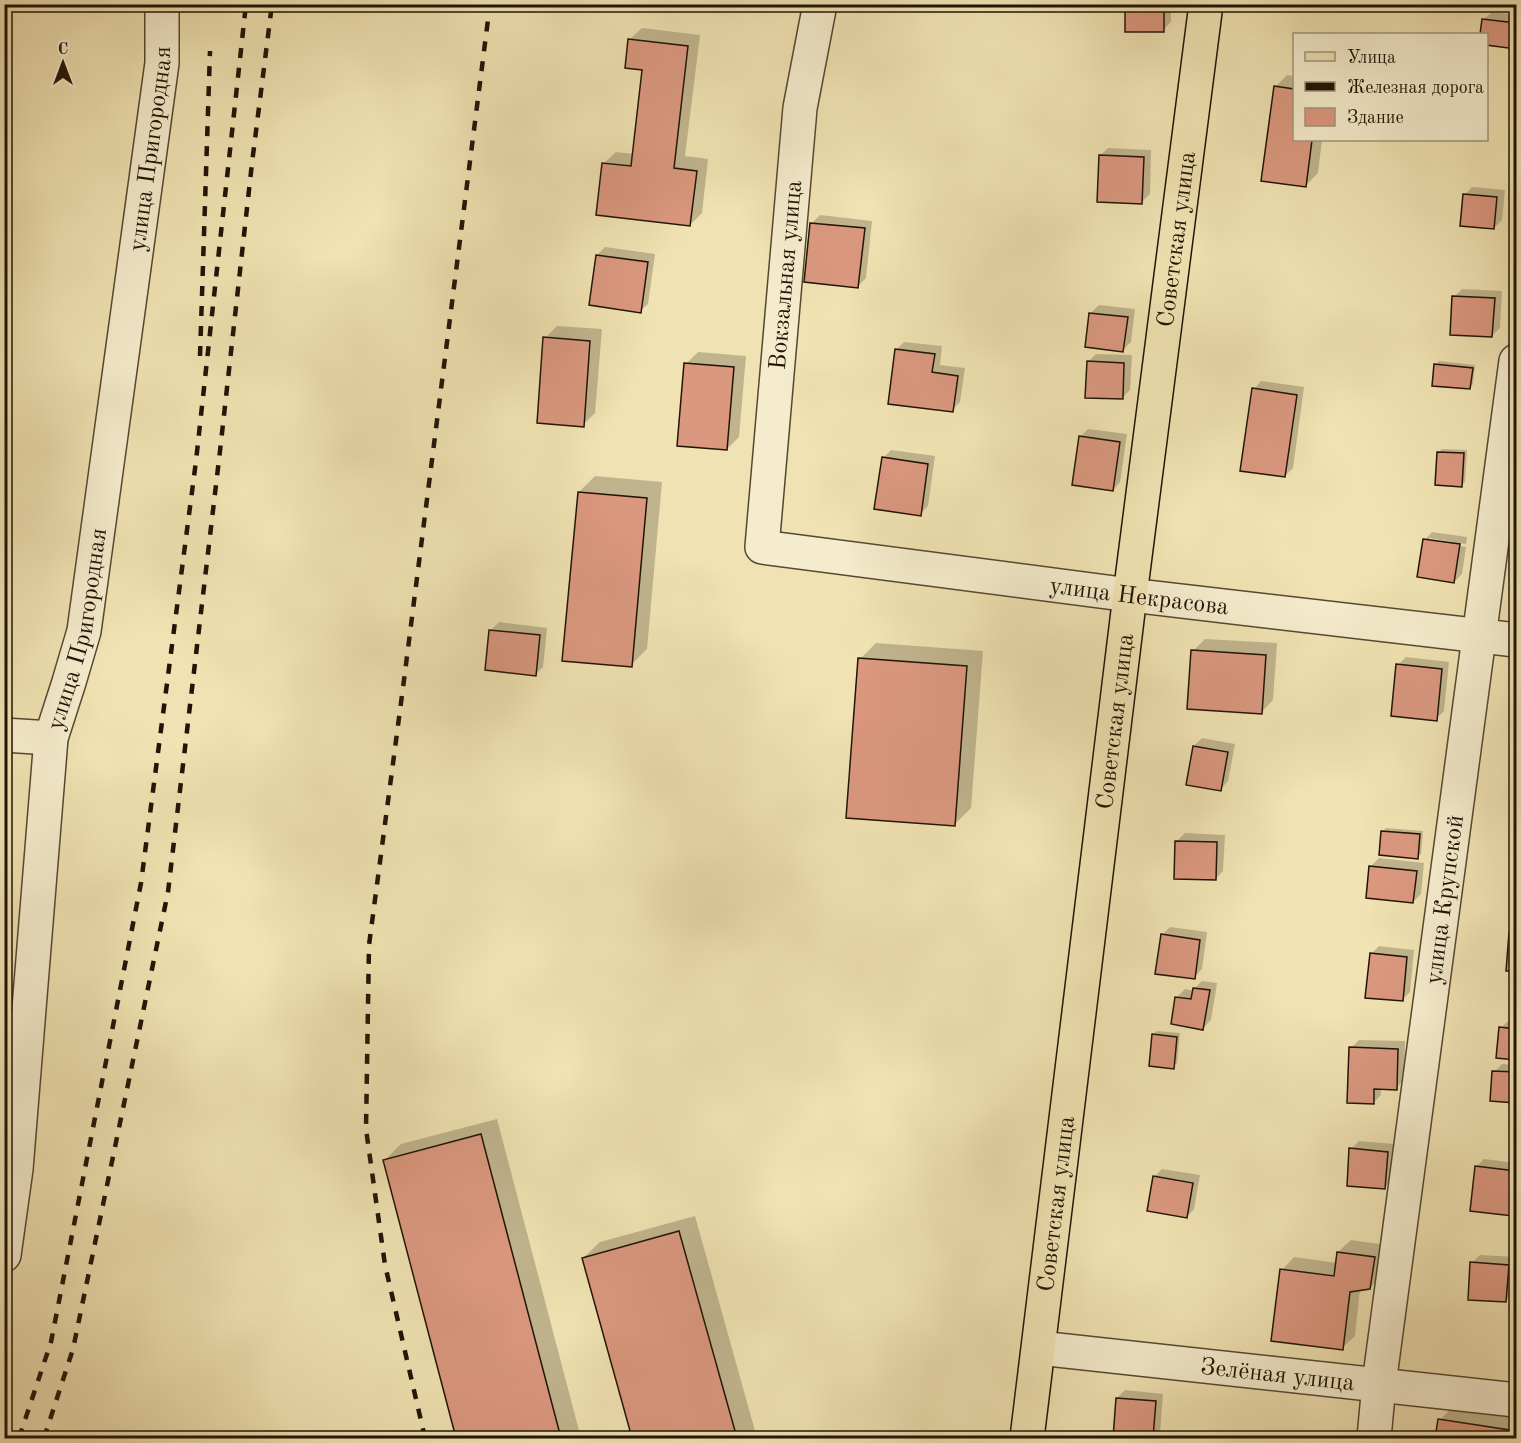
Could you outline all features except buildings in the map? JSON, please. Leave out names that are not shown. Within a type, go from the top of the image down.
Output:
[{"type":"main road","name":"Советская улица","points":[[1028,1438],[1130,595],[1206,4]]},
{"type":"street","name":"улица Пригородная","points":[[4,1255],[16,1169],[51,738],[84,631],[162,63],[162,4]]},
{"type":"street","name":"Вокзальная улица","points":[[762,547],[800,108],[820,4]]},
{"type":"street","name":"улица Крупской","points":[[1374,1438],[1379,1384],[1516,361]]},
{"type":"street","name":"улица Некрасова","points":[[762,547],[1130,595],[1516,640]]},
{"type":"street","points":[[4,735],[51,738]]},
{"type":"street","name":"Зелёная улица","points":[[1039,1348],[1516,1400]]},
{"type":"railway","points":[[19,1438],[51,1342],[141,883],[196,461],[246,4]]},
{"type":"railway","points":[[44,1438],[73,1349],[168,892],[272,4]]},
{"type":"railway","points":[[425,1438],[385,1265],[366,1129],[369,945],[490,4]]},
{"type":"railway","points":[[200,356],[210,51]]}]
